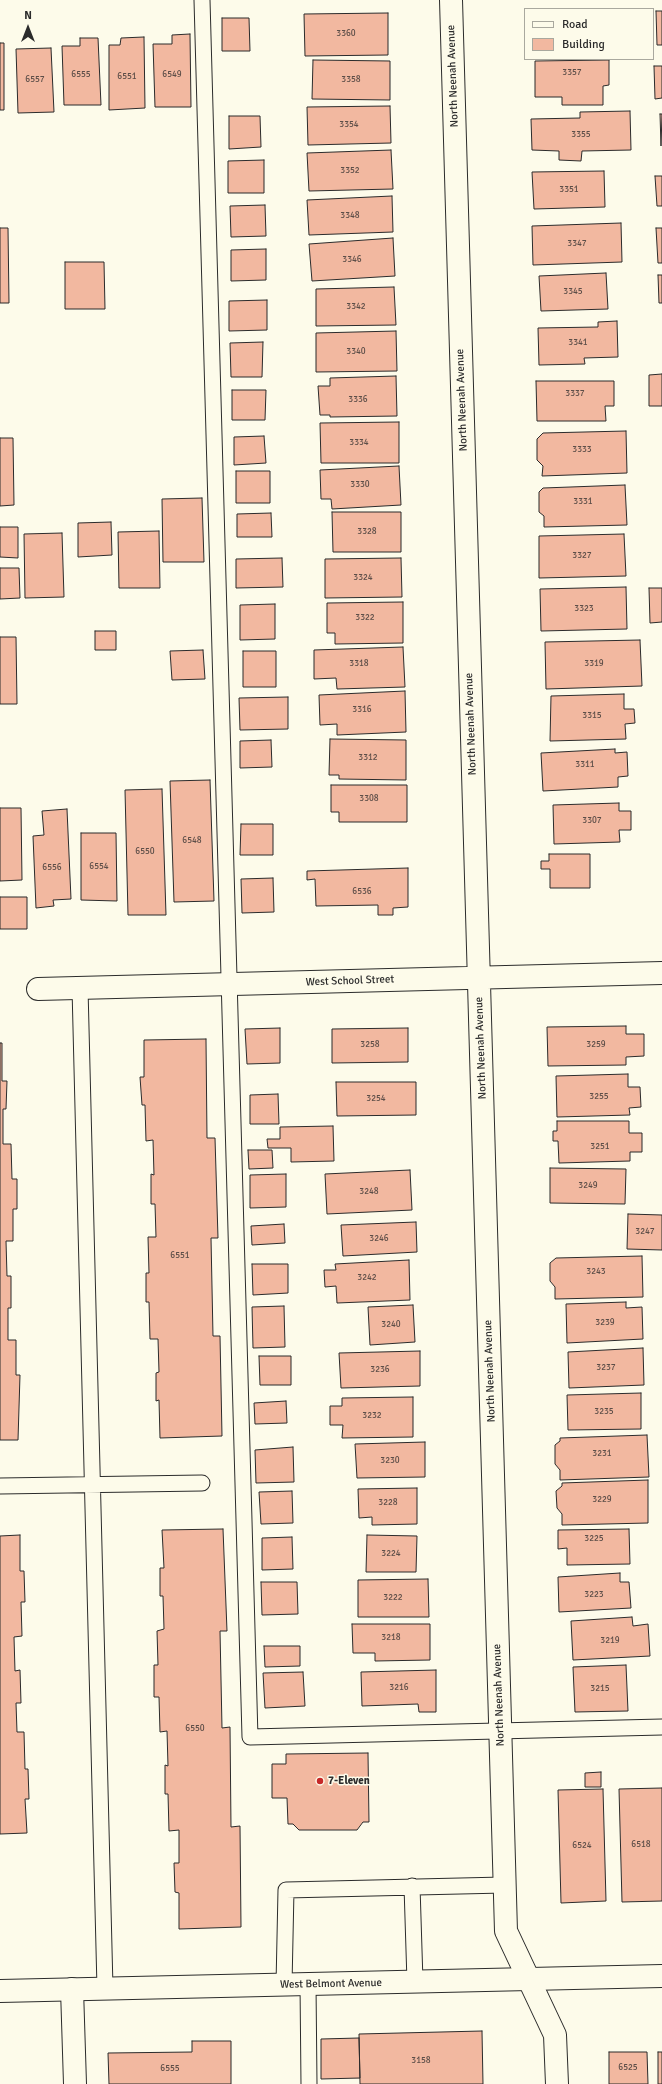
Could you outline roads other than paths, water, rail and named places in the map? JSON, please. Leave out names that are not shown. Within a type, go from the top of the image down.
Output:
[{"type":"street","name":"North Neenah Avenue","points":[[451,0],[506,1931],[555,2035],[557,2084]]},
{"type":"street","name":"West School Street","points":[[38,989],[662,972]]},
{"type":"street","name":"West Belmont Avenue","points":[[0,1991],[662,1976]]},
{"type":"street","points":[[72,1989],[75,2084]]},
{"type":"lane","points":[[202,0],[250,1737],[662,1727]]},
{"type":"lane","points":[[80,988],[105,1988]]},
{"type":"lane","points":[[0,1486],[202,1483]]},
{"type":"lane","points":[[284,1985],[286,1890],[504,1885]]},
{"type":"lane","points":[[412,1886],[415,1982]]},
{"type":"lane","points":[[308,1984],[309,2084]]},
{"type":"place","name":"7-Eleven","points":[[320,1781]]}]
